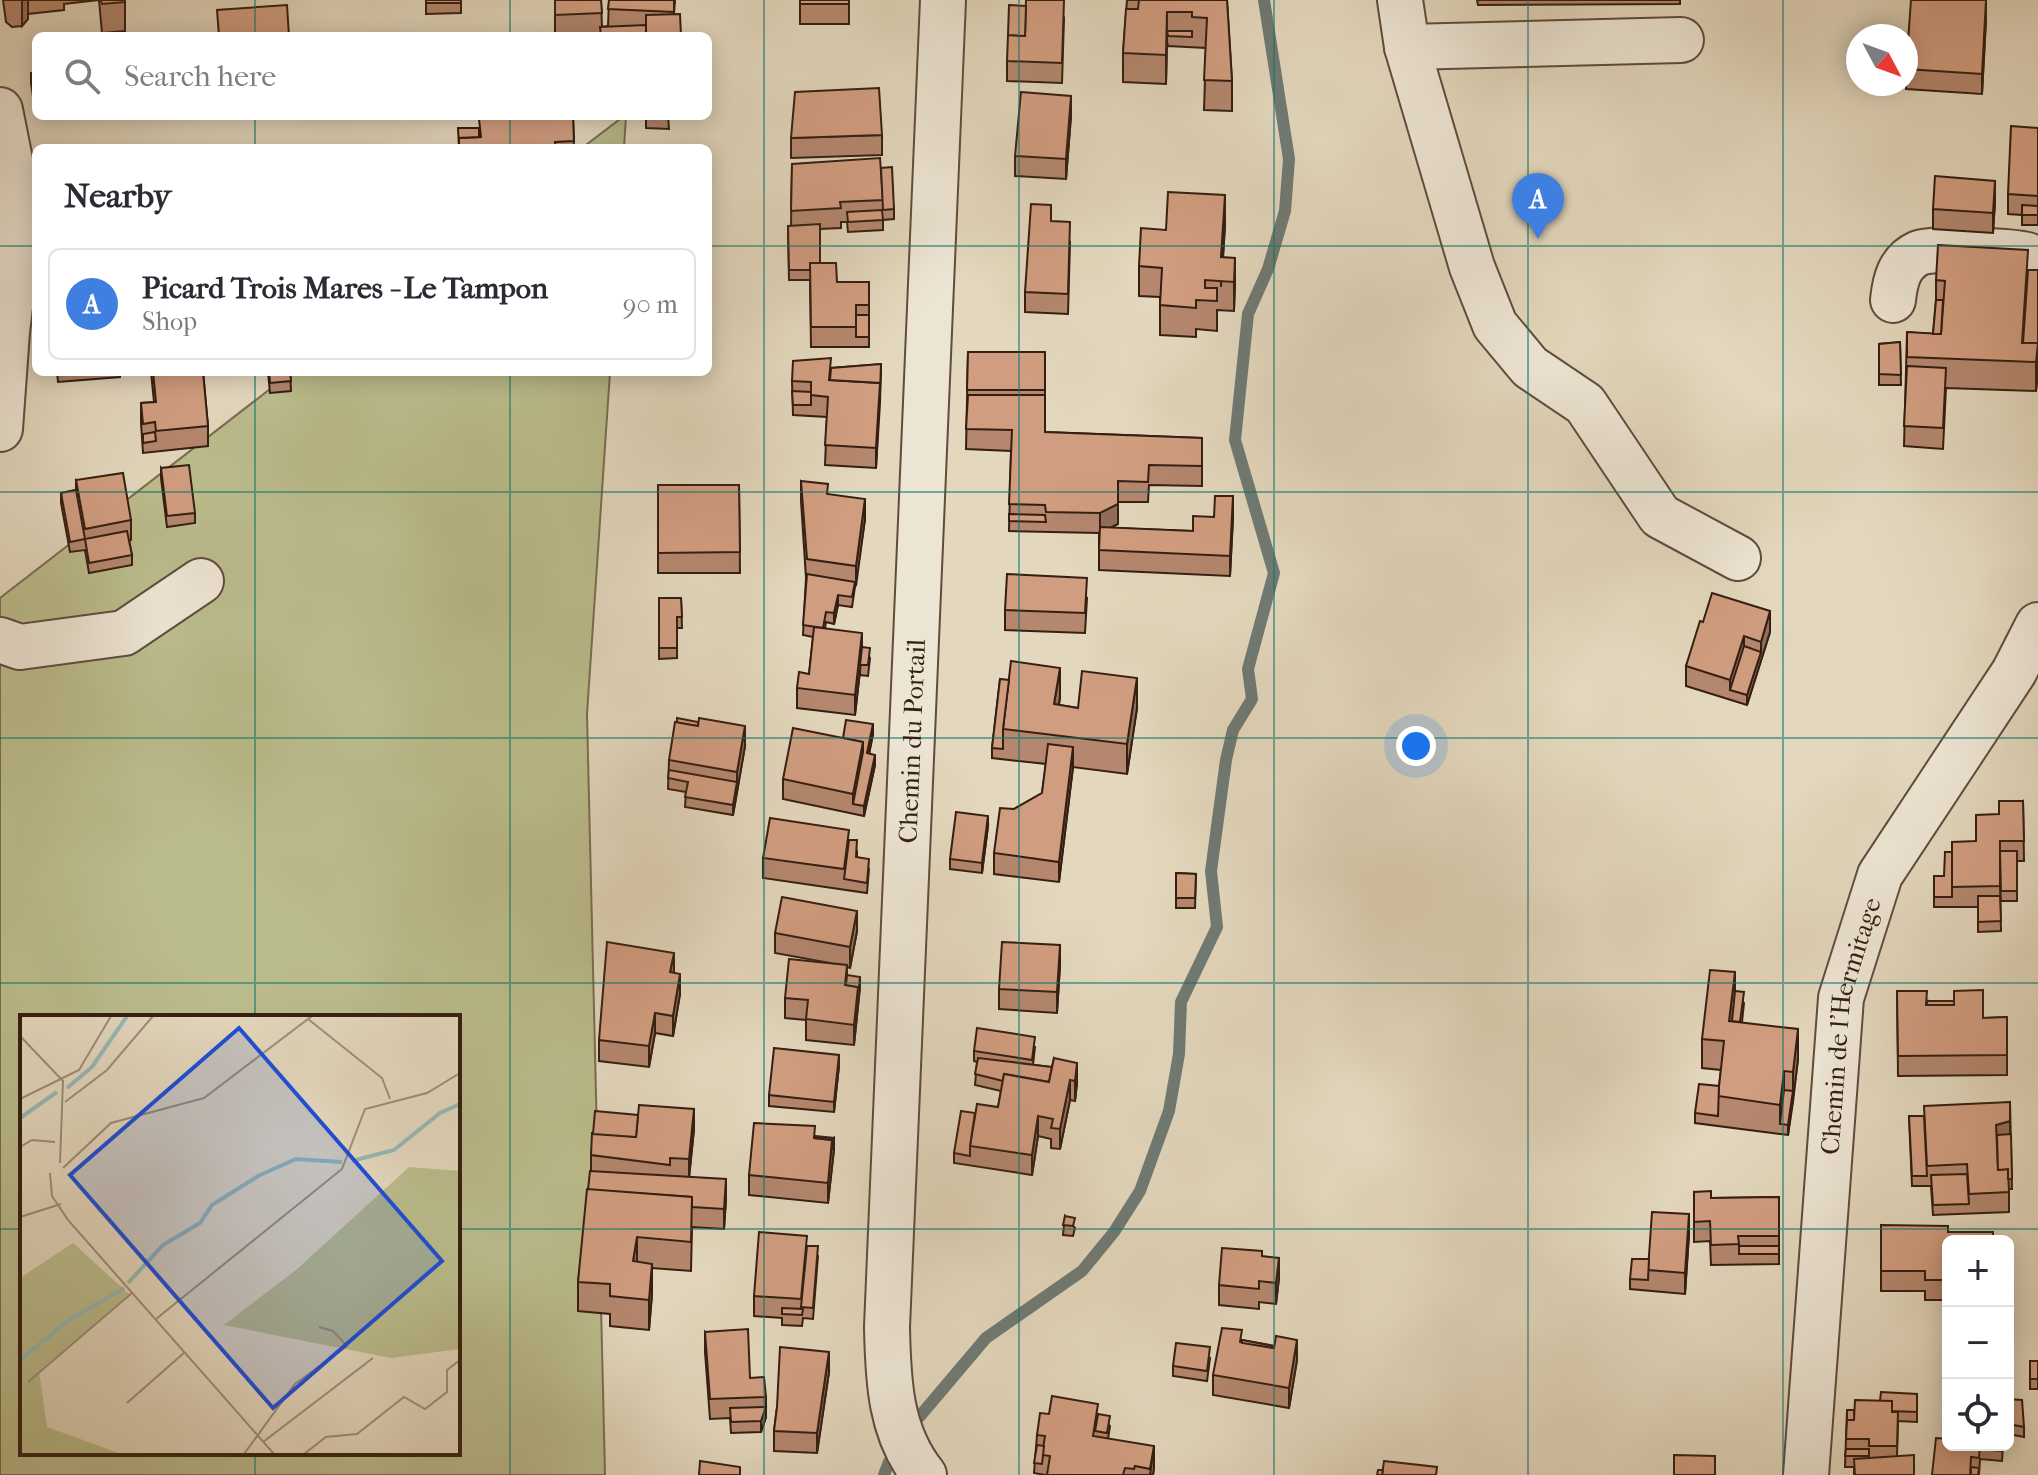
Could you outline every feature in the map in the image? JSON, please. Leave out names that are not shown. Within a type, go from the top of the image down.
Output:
[{"type":"street","name":"Chemin du Portail","points":[[924,1475],[914,1463],[897,1427],[888,1378],[887,1327],[943,0]]},
{"type":"street","points":[[1400,0],[1407,47],[1472,267],[1495,325],[1530,367],[1585,404],[1660,516],[1738,558]]},
{"type":"street","points":[[1407,47],[1681,40]]},
{"type":"street","points":[[0,110],[21,215],[7,332],[0,429]]},
{"type":"street","points":[[1893,300],[1895,280],[1907,260],[1922,251],[1985,251],[2026,255],[2038,261]]},
{"type":"street","points":[[0,640],[20,647],[124,633],[201,581]]},
{"type":"street","name":"Chemin de l'Hermitage","points":[[1806,1475],[1841,998],[1880,875],[2014,672],[2038,625]]},
{"type":"green space","points":[[619,120],[626,120],[624,144],[587,144]]},
{"type":"green space","points":[[287,376],[610,376],[587,714],[605,1475],[0,1475],[0,598]]},
{"type":"building","points":[[101,0],[125,0],[125,2],[102,4]]},
{"type":"building","points":[[426,0],[461,0],[461,3],[426,3]]},
{"type":"building","points":[[555,0],[601,0],[602,13],[555,15]]},
{"type":"building","points":[[609,0],[674,0],[674,12],[608,9]]},
{"type":"building","points":[[800,0],[849,0],[849,4],[800,4]]},
{"type":"building","points":[[1026,0],[1064,0],[1062,63],[1007,61],[1008,35],[1025,36]]},
{"type":"building","points":[[1139,0],[1227,0],[1232,81],[1204,80],[1207,18],[1192,17],[1192,12],[1167,12],[1166,55],[1123,53],[1126,9],[1138,9]]},
{"type":"building","points":[[1911,0],[1986,0],[1982,74],[1918,70],[1918,24],[1909,24]]},
{"type":"building","points":[[287,5],[289,32],[219,32],[217,10]]},
{"type":"building","points":[[1009,5],[1026,6],[1025,36],[1008,35]]},
{"type":"building","points":[[680,14],[681,32],[646,32],[646,15]]},
{"type":"building","points":[[646,25],[646,32],[601,32],[600,27]]},
{"type":"building","points":[[1167,31],[1192,31],[1192,37],[1168,36]]},
{"type":"building","points":[[879,88],[882,135],[791,138],[795,92]]},
{"type":"building","points":[[1021,92],[1071,96],[1066,159],[1015,156]]},
{"type":"building","points":[[479,120],[573,120],[574,141],[555,144],[459,144],[459,138],[481,137]]},
{"type":"building","points":[[2011,126],[2038,128],[2038,196],[2008,194]]},
{"type":"building","points":[[458,128],[479,128],[479,137],[459,138],[459,144]]},
{"type":"building","points":[[880,158],[883,200],[840,202],[841,208],[791,211],[792,164]]},
{"type":"building","points":[[892,167],[894,209],[883,210],[881,168]]},
{"type":"building","points":[[1935,176],[1995,181],[1993,213],[1933,209]]},
{"type":"building","points":[[1168,192],[1225,195],[1221,257],[1235,258],[1234,282],[1205,280],[1205,288],[1217,288],[1217,301],[1196,300],[1196,308],[1160,305],[1162,268],[1139,266],[1141,228],[1166,230]]},
{"type":"building","points":[[1031,204],[1051,205],[1051,221],[1070,222],[1068,294],[1025,292]]},
{"type":"building","points":[[2022,205],[2038,206],[2038,215],[2022,215]]},
{"type":"building","points":[[882,210],[883,220],[848,222],[847,212]]},
{"type":"building","points":[[820,224],[820,263],[810,263],[810,270],[789,270],[788,226]]},
{"type":"building","points":[[1938,245],[2028,250],[2022,343],[2038,343],[2036,362],[1907,357],[1907,332],[1941,334],[1945,281],[1936,280]]},
{"type":"building","points":[[810,263],[836,263],[837,282],[869,282],[869,305],[856,305],[856,327],[811,327]]},
{"type":"building","points":[[2028,270],[2038,270],[2038,343],[2023,343]]},
{"type":"building","points":[[1936,300],[1943,300],[1941,334],[1933,334]]},
{"type":"building","points":[[856,315],[869,315],[869,337],[856,337]]},
{"type":"building","points":[[1900,342],[1901,375],[1879,374],[1879,344]]},
{"type":"building","points":[[968,352],[1045,352],[1045,390],[967,390]]},
{"type":"building","points":[[831,358],[829,380],[880,383],[876,448],[825,445],[828,397],[811,395],[811,382],[792,381],[793,361]]},
{"type":"building","points":[[881,364],[880,393],[880,383],[830,380],[831,368]]},
{"type":"building","points":[[1907,366],[1946,368],[1943,428],[1904,426]]},
{"type":"building","points":[[153,376],[203,376],[208,426],[156,431],[155,422],[143,424],[141,403],[156,402]]},
{"type":"building","points":[[269,376],[290,376],[291,381],[270,383]]},
{"type":"building","points":[[792,391],[811,392],[811,405],[793,405]]},
{"type":"building","points":[[968,395],[1045,395],[1045,432],[1202,438],[1202,466],[1149,465],[1148,482],[1118,481],[1118,504],[1100,513],[1046,512],[1045,505],[1009,504],[1012,430],[966,429]]},
{"type":"building","points":[[155,432],[156,441],[143,443],[143,434]]},
{"type":"building","points":[[189,465],[195,513],[167,516],[161,468]]},
{"type":"building","points":[[123,473],[131,520],[85,529],[76,480]]},
{"type":"building","points":[[801,481],[828,484],[827,494],[865,499],[856,566],[807,559]]},
{"type":"building","points":[[658,485],[739,485],[740,552],[658,553]]},
{"type":"building","points":[[76,490],[85,539],[70,542],[61,493]]},
{"type":"building","points":[[1215,496],[1233,496],[1230,556],[1099,550],[1100,527],[1193,531],[1193,516],[1214,517]]},
{"type":"building","points":[[1009,514],[1045,515],[1046,522],[1009,521]]},
{"type":"building","points":[[127,531],[132,555],[89,563],[85,539]]},
{"type":"building","points":[[807,574],[855,582],[852,597],[838,595],[834,613],[826,612],[823,628],[803,625]]},
{"type":"building","points":[[1007,574],[1087,578],[1085,613],[1005,610]]},
{"type":"building","points":[[1712,593],[1770,611],[1761,642],[1744,636],[1730,680],[1686,666]]},
{"type":"building","points":[[659,598],[681,598],[682,617],[677,617],[677,648],[659,648]]},
{"type":"building","points":[[814,627],[862,633],[855,695],[797,688],[799,672],[809,674]]},
{"type":"building","points":[[1744,646],[1761,652],[1747,695],[1730,690]]},
{"type":"building","points":[[862,647],[870,648],[868,665],[860,665]]},
{"type":"building","points":[[1011,661],[1060,668],[1054,704],[1078,708],[1082,671],[1137,678],[1127,744],[1003,729]]},
{"type":"building","points":[[1000,679],[1009,680],[1003,749],[992,748]]},
{"type":"building","points":[[677,718],[698,722],[698,726],[677,723]]},
{"type":"building","points":[[699,718],[745,726],[737,772],[669,760],[675,722],[698,726]]},
{"type":"building","points":[[846,720],[873,724],[867,753],[875,755],[864,806],[853,804],[863,742],[843,738]]},
{"type":"building","points":[[793,728],[863,742],[853,794],[783,779]]},
{"type":"building","points":[[1048,744],[1073,747],[1059,862],[994,853],[1000,808],[1014,809],[1042,793]]},
{"type":"building","points":[[669,770],[737,782],[733,805],[685,797],[688,782],[668,778]]},
{"type":"building","points":[[1999,801],[2023,801],[2024,841],[2000,841],[2000,886],[1952,887],[1952,842],[1976,841],[1976,815],[1999,814]]},
{"type":"building","points":[[956,812],[988,816],[982,863],[950,859]]},
{"type":"building","points":[[770,818],[849,830],[844,869],[763,858]]},
{"type":"building","points":[[849,840],[857,840],[856,857],[869,859],[867,883],[844,879]]},
{"type":"building","points":[[2000,851],[2017,851],[2017,891],[2001,891]]},
{"type":"building","points":[[1945,852],[1952,852],[1952,897],[1934,897],[1934,876],[1944,876]]},
{"type":"building","points":[[1176,873],[1196,874],[1195,898],[1176,898]]},
{"type":"building","points":[[1978,896],[2000,896],[2001,921],[1978,922]]},
{"type":"building","points":[[782,897],[857,911],[850,947],[775,933]]},
{"type":"building","points":[[607,942],[674,953],[670,972],[680,974],[673,1016],[655,1013],[649,1046],[599,1040]]},
{"type":"building","points":[[1002,942],[1060,945],[1057,992],[999,989]]},
{"type":"building","points":[[789,959],[847,965],[845,985],[858,987],[854,1025],[806,1019],[808,1000],[785,998]]},
{"type":"building","points":[[1710,970],[1735,972],[1729,1021],[1798,1029],[1793,1072],[1784,1071],[1780,1105],[1718,1096],[1724,1041],[1702,1039]]},
{"type":"building","points":[[847,975],[860,977],[858,997],[858,987],[846,985]]},
{"type":"building","points":[[1983,990],[1983,1018],[2007,1017],[2007,1055],[1898,1056],[1897,991],[1927,991],[1926,1005],[1954,1005],[1954,991]]},
{"type":"building","points":[[1735,991],[1744,992],[1740,1022],[1732,1021]]},
{"type":"building","points":[[1927,1001],[1954,1001],[1954,1005],[1927,1005]]},
{"type":"building","points":[[977,1028],[1035,1037],[1032,1060],[974,1051]]},
{"type":"building","points":[[774,1048],[839,1055],[834,1102],[769,1095]]},
{"type":"building","points":[[978,1058],[1052,1067],[1049,1082],[1004,1074],[1003,1081],[975,1074]]},
{"type":"building","points":[[1054,1058],[1077,1063],[1075,1081],[1070,1080],[1060,1129],[1051,1128],[1053,1119],[1038,1116],[1032,1155],[970,1146],[977,1104],[998,1107],[1004,1074],[1049,1082]]},
{"type":"building","points":[[1699,1084],[1719,1086],[1718,1116],[1695,1113]]},
{"type":"building","points":[[1784,1090],[1793,1091],[1788,1125],[1780,1124]]},
{"type":"building","points":[[2010,1102],[2010,1121],[1996,1125],[1998,1170],[2008,1169],[2009,1192],[1969,1194],[1967,1164],[1927,1166],[1924,1106]]},
{"type":"building","points":[[639,1105],[694,1109],[689,1159],[670,1158],[670,1165],[591,1155],[592,1133],[636,1137]]},
{"type":"building","points":[[595,1111],[638,1115],[636,1137],[593,1134]]},
{"type":"building","points":[[961,1111],[975,1113],[970,1156],[954,1153]]},
{"type":"building","points":[[1909,1116],[1924,1116],[1927,1176],[1912,1176]]},
{"type":"building","points":[[754,1123],[815,1126],[814,1138],[832,1140],[828,1183],[749,1175]]},
{"type":"building","points":[[2011,1134],[2012,1179],[2008,1179],[2008,1169],[1998,1170],[1997,1135]]},
{"type":"building","points":[[815,1136],[834,1138],[832,1150],[832,1140]]},
{"type":"building","points":[[590,1171],[726,1179],[724,1209],[692,1207],[692,1197],[588,1190]]},
{"type":"building","points":[[1967,1174],[1969,1204],[1933,1205],[1931,1175]]},
{"type":"building","points":[[587,1189],[692,1197],[691,1242],[637,1237],[633,1261],[652,1264],[649,1300],[610,1296],[610,1284],[578,1282]]},
{"type":"building","points":[[1711,1191],[1711,1198],[1779,1197],[1779,1236],[1738,1236],[1739,1244],[1711,1245],[1710,1221],[1694,1222],[1694,1192]]},
{"type":"building","points":[[1652,1212],[1689,1214],[1685,1273],[1648,1270]]},
{"type":"building","points":[[1065,1216],[1075,1218],[1073,1226],[1063,1225]]},
{"type":"building","points":[[1881,1225],[1948,1226],[1948,1232],[1993,1232],[1993,1235],[1942,1235],[1942,1280],[1925,1280],[1925,1271],[1881,1271]]},
{"type":"building","points":[[759,1232],[807,1236],[801,1299],[754,1296]]},
{"type":"building","points":[[807,1246],[818,1246],[813,1308],[801,1307]]},
{"type":"building","points":[[1739,1246],[1779,1246],[1779,1254],[1739,1254]]},
{"type":"building","points":[[1222,1248],[1262,1251],[1262,1256],[1279,1258],[1276,1283],[1259,1281],[1259,1289],[1219,1285]]},
{"type":"building","points":[[1632,1259],[1649,1259],[1648,1280],[1630,1279]]},
{"type":"building","points":[[782,1308],[803,1309],[802,1315],[782,1314]]},
{"type":"building","points":[[1222,1328],[1242,1330],[1240,1342],[1274,1348],[1276,1336],[1297,1340],[1289,1388],[1213,1375]]},
{"type":"building","points":[[748,1329],[750,1378],[764,1377],[766,1397],[710,1399],[705,1332]]},
{"type":"building","points":[[1242,1340],[1274,1346],[1274,1348],[1242,1343]]},
{"type":"building","points":[[1176,1343],[1210,1347],[1207,1371],[1173,1366]]},
{"type":"building","points":[[780,1347],[829,1352],[817,1433],[774,1431]]},
{"type":"building","points":[[2030,1361],[2038,1361],[2038,1379],[2030,1379]]},
{"type":"building","points":[[1881,1392],[1917,1394],[1917,1412],[1892,1411],[1892,1401],[1880,1401]]},
{"type":"building","points":[[1052,1396],[1098,1404],[1093,1436],[1154,1446],[1150,1469],[1125,1468],[1123,1475],[1047,1475],[1050,1456],[1042,1455],[1045,1436],[1037,1435],[1040,1413],[1049,1414]]},
{"type":"building","points":[[2014,1399],[2022,1400],[2024,1427],[2014,1425]]},
{"type":"building","points":[[1855,1400],[1892,1401],[1892,1412],[1898,1412],[1897,1446],[1869,1446],[1869,1439],[1846,1439],[1847,1420],[1854,1420]]},
{"type":"building","points":[[766,1407],[761,1421],[731,1422],[730,1408]]},
{"type":"building","points":[[1847,1410],[1854,1410],[1854,1420],[1847,1420]]},
{"type":"building","points":[[1098,1414],[1110,1416],[1107,1433],[1095,1431]]},
{"type":"building","points":[[1936,1438],[1942,1438],[1942,1451],[1980,1451],[1979,1458],[1971,1457],[1970,1475],[1932,1475]]},
{"type":"building","points":[[1037,1445],[1044,1446],[1042,1464],[1034,1463]]},
{"type":"building","points":[[1846,1449],[1869,1449],[1869,1456],[1845,1456]]},
{"type":"building","points":[[1674,1455],[1715,1456],[1715,1475],[1674,1475]]},
{"type":"building","points":[[1914,1455],[1914,1475],[1855,1475],[1854,1459]]},
{"type":"building","points":[[700,1461],[740,1467],[740,1475],[699,1475]]},
{"type":"building","points":[[1384,1461],[1437,1467],[1436,1475],[1382,1475]]},
{"type":"building","points":[[1971,1467],[1979,1468],[1978,1475],[1971,1475]]},
{"type":"waterway","points":[[920,1416],[986,1338],[1082,1271],[1114,1232],[1140,1191],[1169,1111],[1179,1054],[1181,1002],[1217,927],[1211,871],[1226,760],[1233,730],[1252,699],[1248,669],[1274,573],[1235,440],[1248,314],[1268,269],[1285,211],[1289,159],[1264,0]]},
{"type":"waterway","points":[[884,1475],[889,1462]]},
{"type":"place","name":"Picard Trois Mares - Le Tampon","points":[[1538,239]]}]
